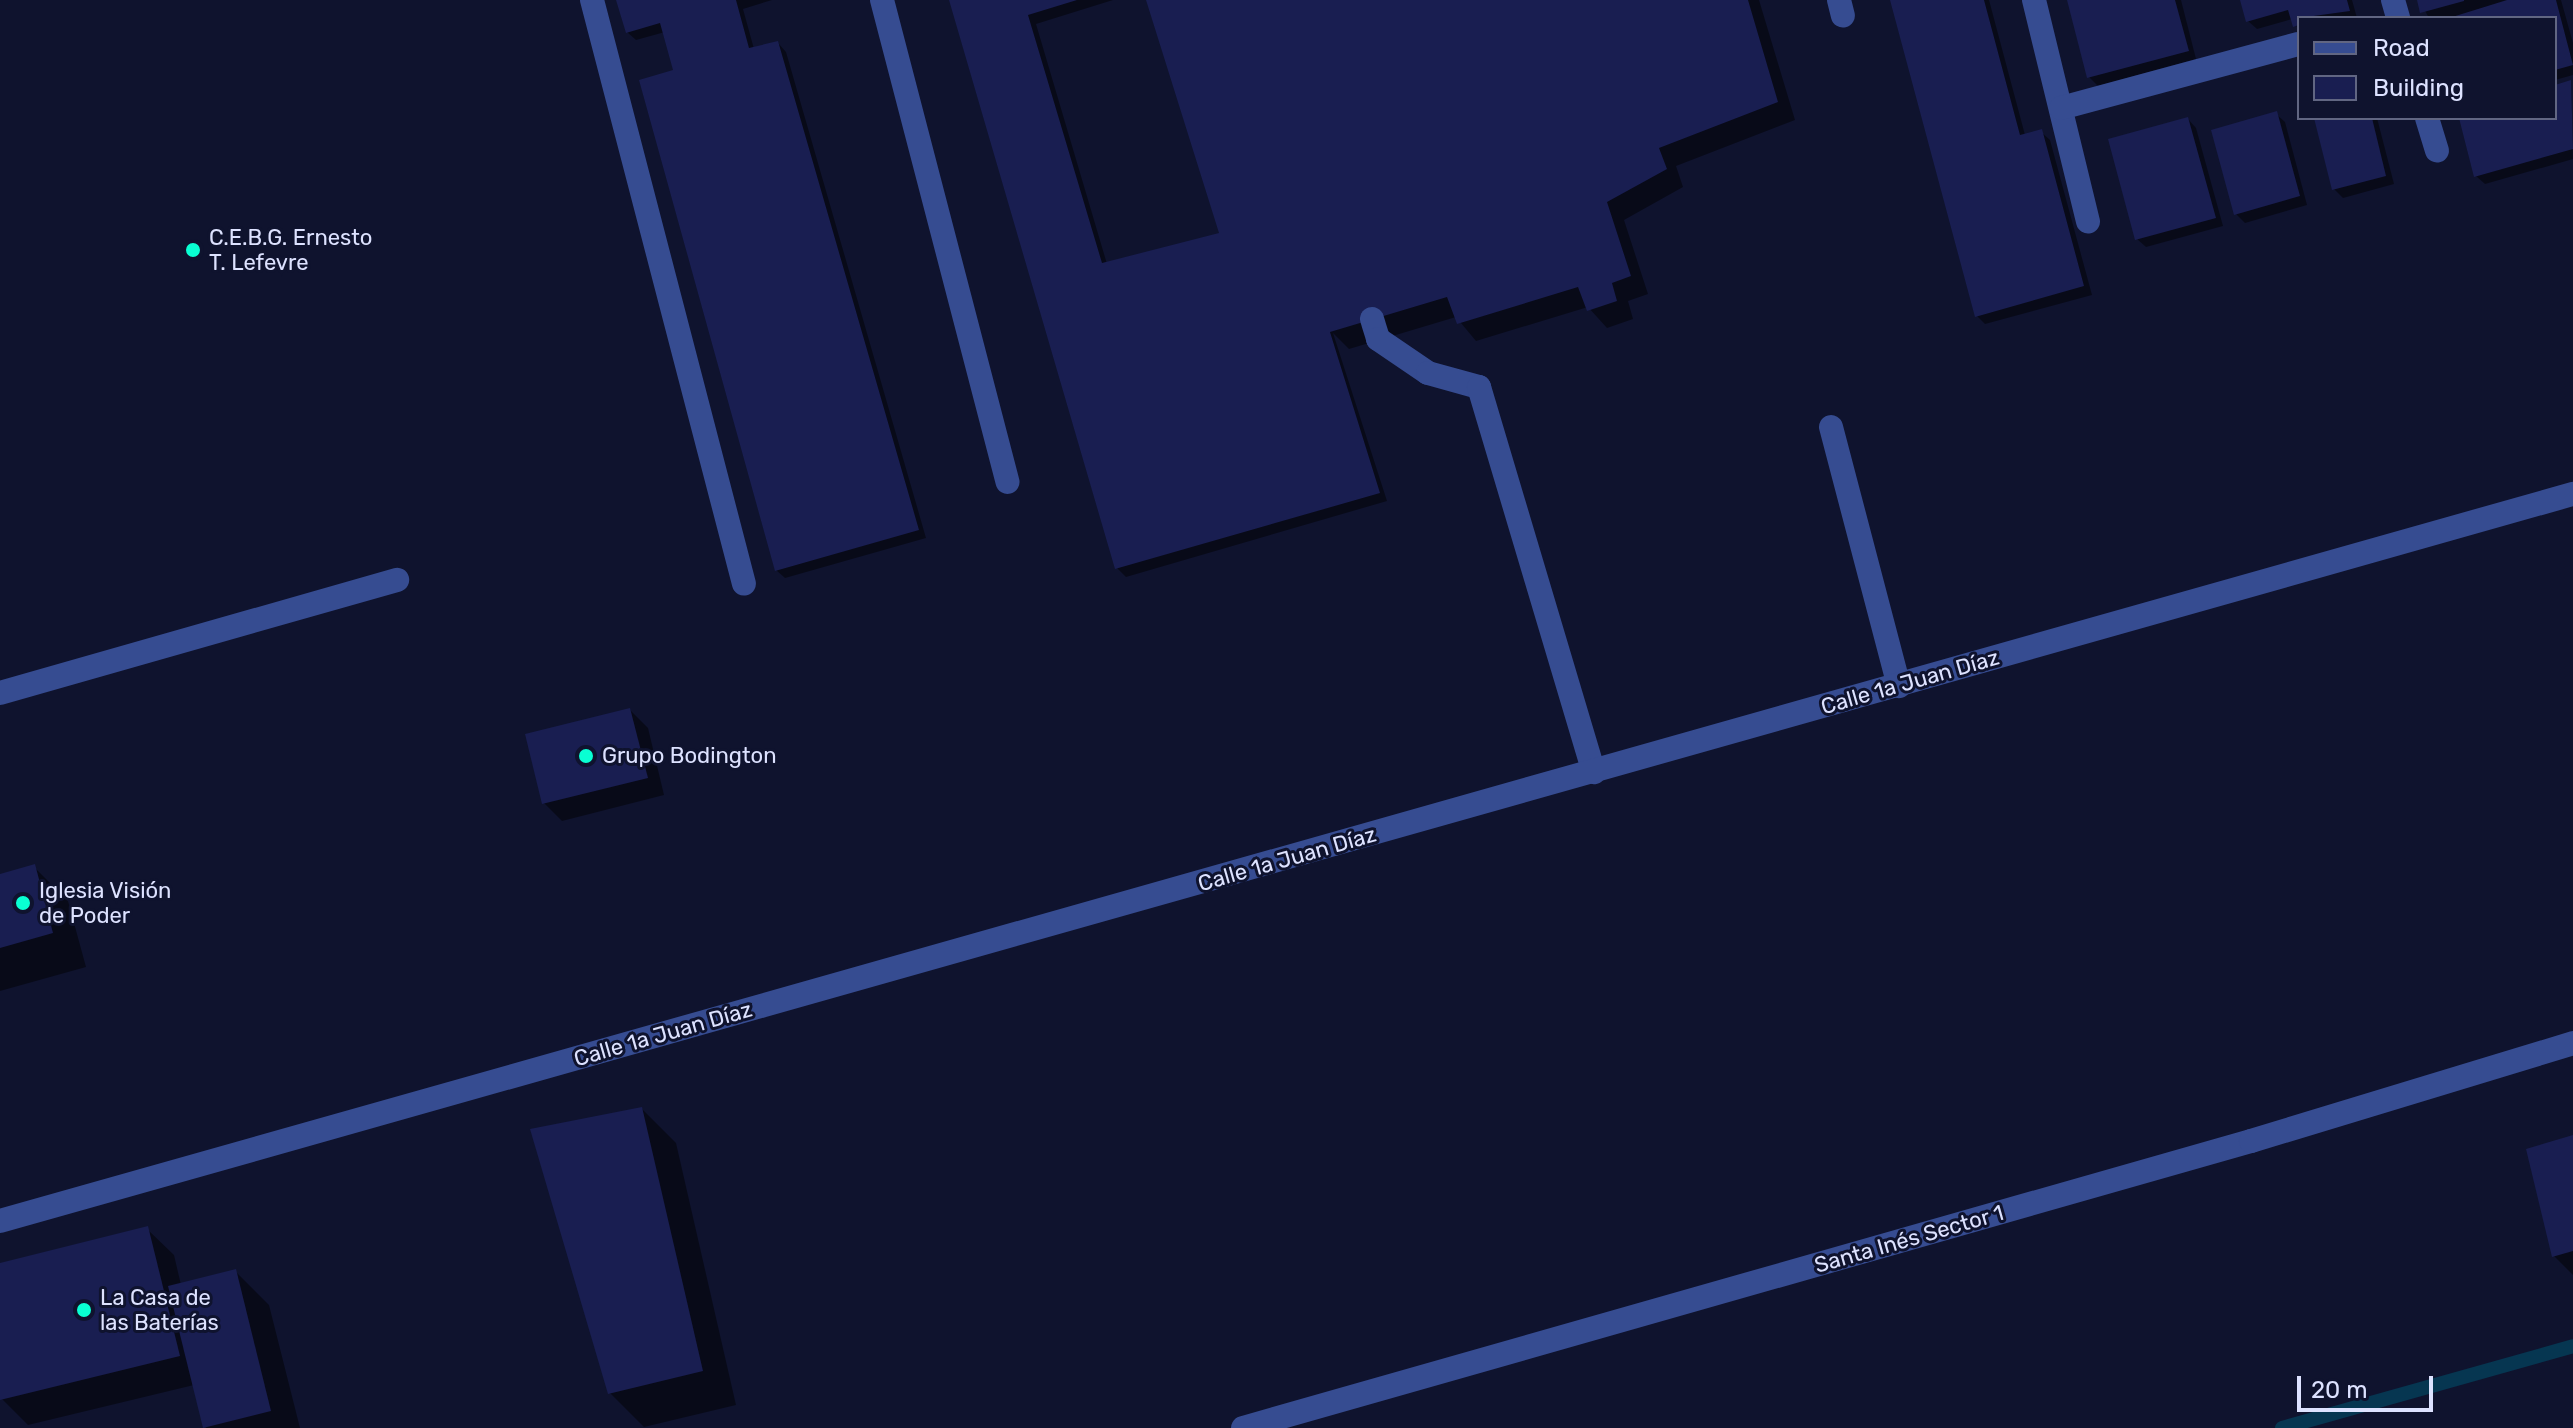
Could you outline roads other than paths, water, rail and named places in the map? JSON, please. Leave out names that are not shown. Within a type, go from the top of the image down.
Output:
[{"type":"street","points":[[592,0],[744,584]]},
{"type":"street","points":[[882,0],[1008,482]]},
{"type":"street","points":[[2034,0],[2088,222]]},
{"type":"street","points":[[2061,108],[2297,45]]},
{"type":"street","points":[[2428,120],[2437,151]]},
{"type":"street","points":[[1372,319],[1378,339],[1428,373],[1479,387],[1594,772]]},
{"type":"street","points":[[1831,427],[1899,686]]},
{"type":"street","name":"Calle 1a Juan Díaz","points":[[0,1221],[2573,494]]},
{"type":"street","points":[[0,693],[397,580]]},
{"type":"street","name":"Santa Inés Sector 1","points":[[1243,1428],[2251,1141],[2573,1043]]},
{"type":"waterway","points":[[2282,1428],[2573,1346]]},
{"type":"place","name":"C.E.B.G. Ernesto T. Lefevre","points":[[193,250]]},
{"type":"place","name":"Grupo Bodington","points":[[586,756]]},
{"type":"place","name":"Iglesia Visión de Poder","points":[[23,903]]},
{"type":"place","name":"La Casa de las Baterías","points":[[84,1310]]}]
